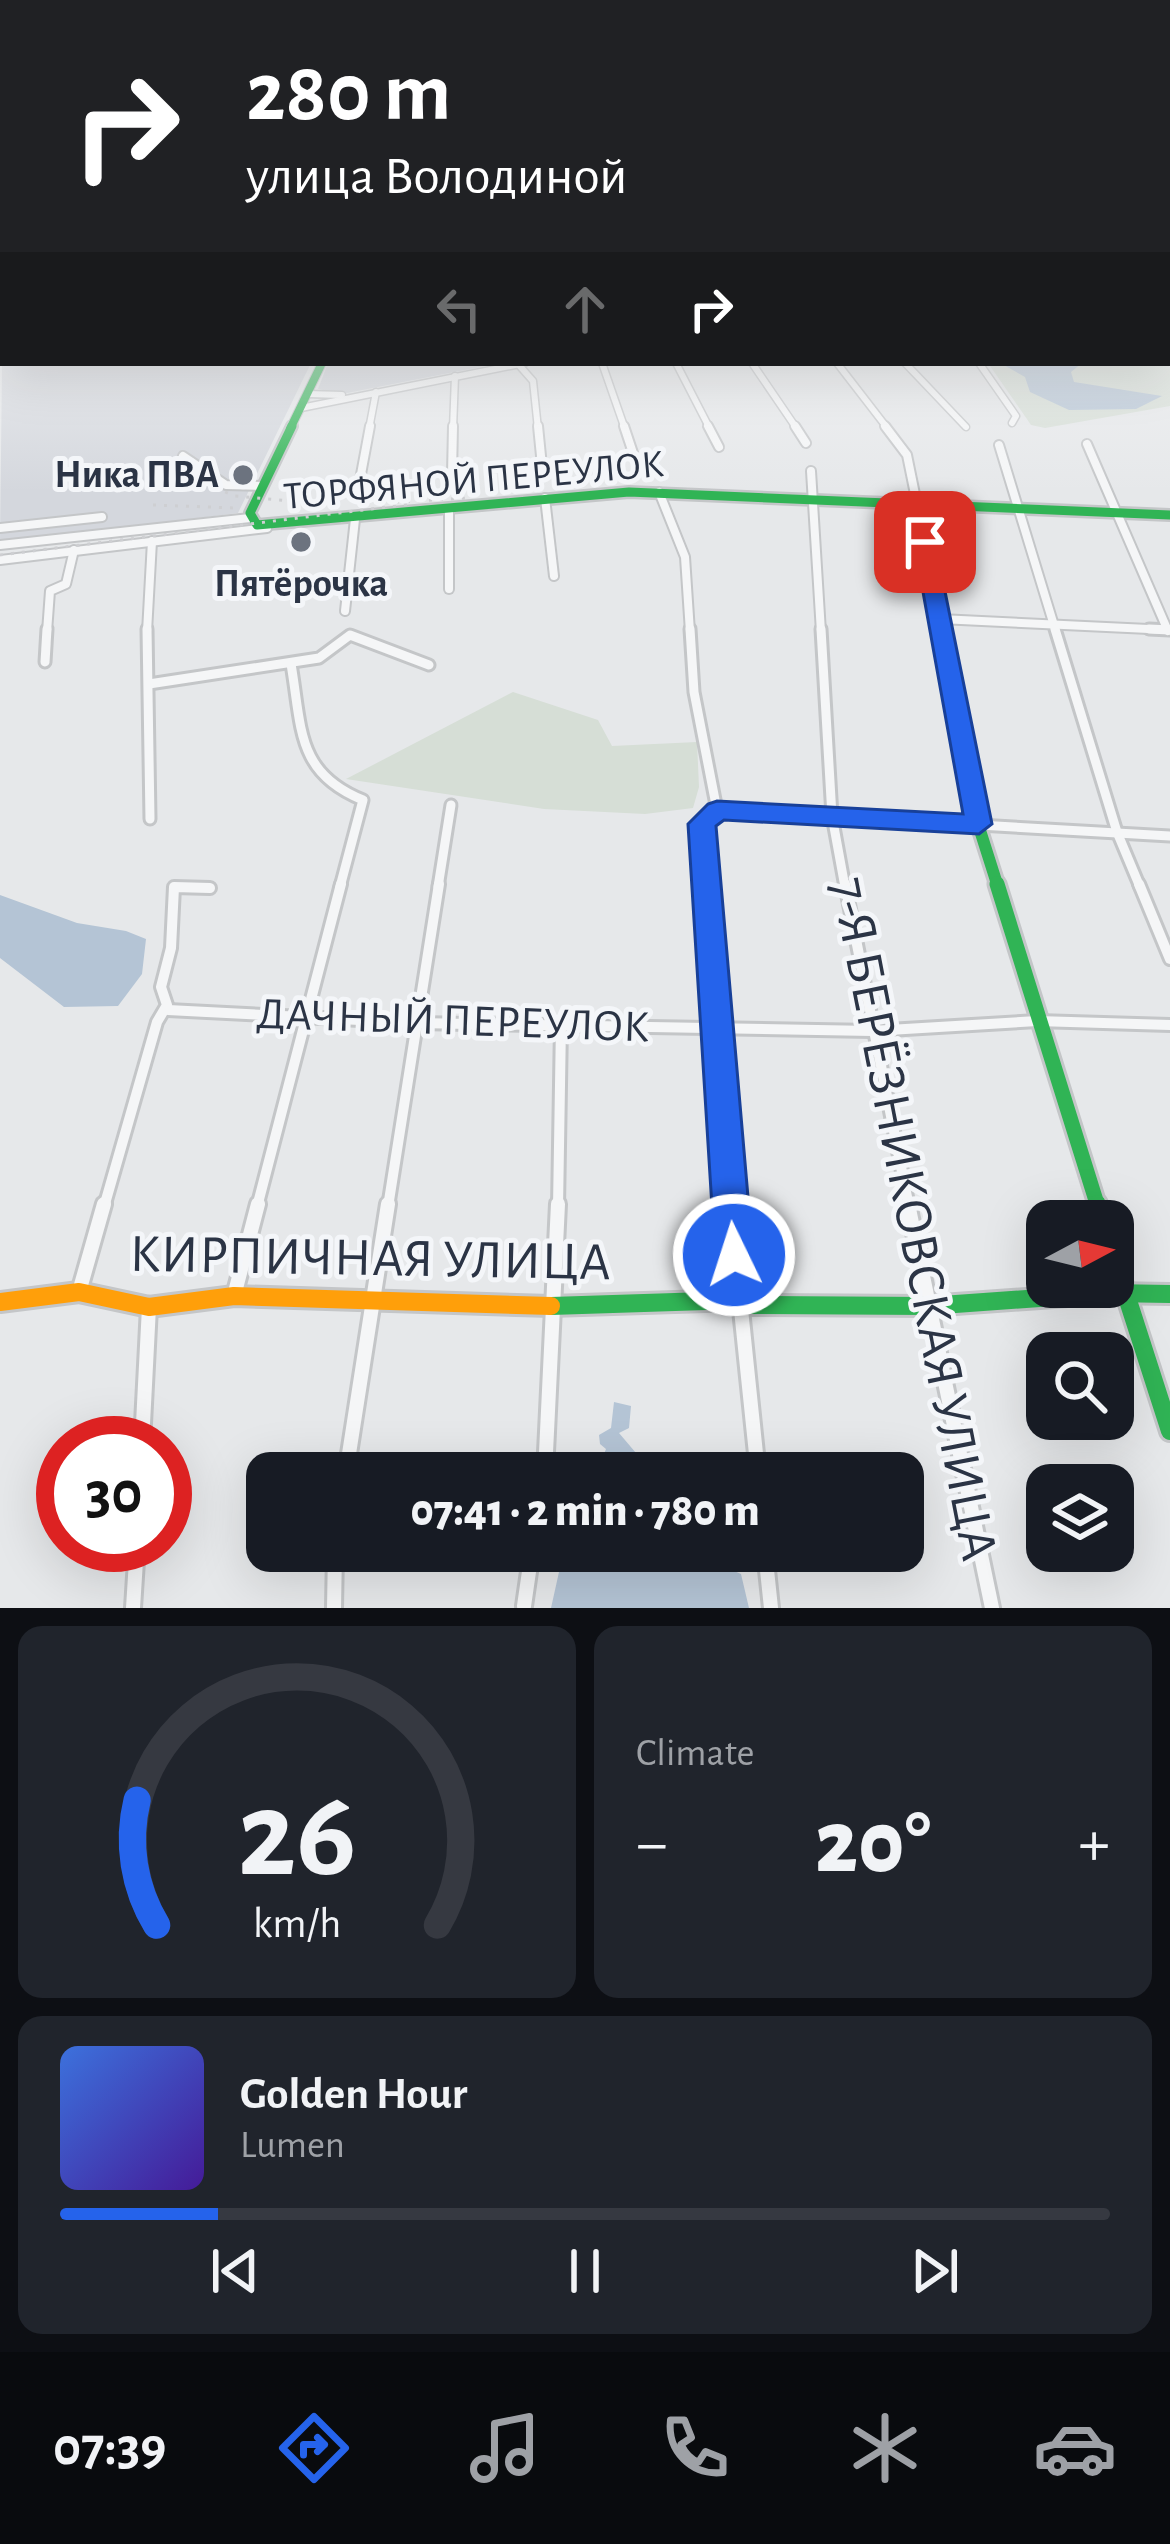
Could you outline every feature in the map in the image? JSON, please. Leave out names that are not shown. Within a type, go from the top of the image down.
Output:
[{"type":"street","points":[[250,518],[321,366]]},
{"type":"street","points":[[301,408],[511,366]]},
{"type":"street","points":[[523,366],[532,381],[542,466]]},
{"type":"street","points":[[603,366],[634,456]]},
{"type":"street","points":[[678,366],[718,447]]},
{"type":"street","points":[[754,366],[806,443]]},
{"type":"street","points":[[839,366],[907,455],[979,824],[1095,1200]]},
{"type":"street","points":[[908,366],[966,427]]},
{"type":"street","points":[[981,366],[1016,416],[1012,423]]},
{"type":"street","points":[[452,475],[454,376]]},
{"type":"street","points":[[308,394],[378,392]]},
{"type":"street","points":[[359,485],[378,392]]},
{"type":"street","points":[[940,619],[1169,632],[1087,444]]},
{"type":"street","points":[[999,445],[1117,832],[1170,959]]},
{"type":"street","points":[[183,456],[226,485],[263,486]]},
{"type":"street","name":"7-Я БЕРЁЗНИКОВСКАЯ УЛИЦА","points":[[811,471],[832,816],[992,1608]]},
{"type":"street","points":[[659,492],[677,548],[685,557],[694,692],[717,810]]},
{"type":"street","name":"ТОРФЯНОЙ ПЕРЕУЛОК","points":[[0,560],[545,498],[659,492],[1170,514]]},
{"type":"street","points":[[545,498],[554,576]]},
{"type":"street","points":[[449,508],[449,589]]},
{"type":"street","points":[[0,528],[102,517]]},
{"type":"street","points":[[0,545],[250,518],[267,528]]},
{"type":"street","points":[[345,611],[355,519]]},
{"type":"street","points":[[150,820],[146,597],[152,541]]},
{"type":"street","points":[[45,662],[50,591],[66,584],[74,550]]},
{"type":"street","points":[[149,684],[320,658],[350,635],[429,664]]},
{"type":"street","points":[[234,1296],[363,797],[333,788],[307,758],[291,664]]},
{"type":"street","points":[[349,1452],[451,805]]},
{"type":"street","points":[[755,1452],[737,1300],[702,824],[717,810],[1170,836]]},
{"type":"street","points":[[79,1292],[157,1022],[168,1010],[169,998],[161,987],[171,948],[174,887],[210,888]]},
{"type":"street","name":"ДАЧНЫЙ ПЕРЕУЛОК","points":[[168,1010],[309,1020],[872,1031],[1037,1021],[1170,1025]]},
{"type":"street","points":[[546,1452],[556,1306],[561,1024]]},
{"type":"street","name":"КИРПИЧНАЯ УЛИЦА","points":[[0,1302],[79,1292],[149,1306],[234,1296],[556,1306],[737,1300],[753,1305],[928,1306],[1026,1300]]},
{"type":"street","name":"КИРПИЧНАЯ УЛИЦА","points":[[1134,1293],[1170,1294]]},
{"type":"street","points":[[143,1416],[149,1306]]},
{"type":"street","points":[[1131,1308],[1170,1431]]},
{"type":"street","points":[[134,1608],[136,1572]]},
{"type":"street","points":[[334,1608],[335,1572]]},
{"type":"street","points":[[524,1606],[529,1572]]},
{"type":"street","points":[[767,1572],[771,1608]]},
{"type":"shaded area","points":[[2,366],[310,366],[238,513],[0,543]]},
{"type":"shaded area","points":[[327,366],[485,366],[342,394],[318,389]]},
{"type":"shaded area","points":[[990,366],[1170,367],[1170,406],[1045,428],[1031,425]]},
{"type":"shaded area","points":[[513,692],[598,720],[612,746],[697,742],[699,787],[693,808],[645,814],[544,809],[346,779]]},
{"type":"water","points":[[1006,366],[1078,366],[1071,372],[1074,382],[1162,396],[1136,409],[1069,410],[1030,392],[1025,377]]},
{"type":"water","points":[[0,895],[77,923],[146,939],[142,974],[118,1006],[64,1007],[0,958]]},
{"type":"water","points":[[614,1402],[631,1406],[629,1428],[619,1433],[635,1452],[605,1452],[599,1435],[611,1428]]},
{"type":"water","points":[[559,1572],[736,1572],[749,1608],[551,1608]]},
{"type":"railway","points":[[164,467],[235,496],[312,503]]},
{"type":"railway","points":[[396,502],[468,498]]},
{"type":"railway","points":[[0,555],[411,504]]},
{"type":"railway","points":[[153,505],[235,508]]},
{"type":"traffic: fast","points":[[321,366],[250,513],[257,525],[629,492],[1170,515]]},
{"type":"traffic: fast","points":[[917,504],[978,824],[1095,1200]]},
{"type":"traffic: fast","points":[[551,1306],[737,1300],[753,1305],[928,1306],[1109,1293],[1170,1294]]},
{"type":"traffic: fast","points":[[1130,1308],[1170,1431]]},
{"type":"traffic: slow","points":[[0,1302],[79,1292],[149,1307],[234,1296],[551,1306]]},
{"type":"place","name":"Ника ПВА","points":[[243,475]]},
{"type":"place","name":"Пятёрочка","points":[[301,542]]},
{"type":"route","points":[[734,1255],[702,824],[717,810],[979,824],[925,542]]}]
